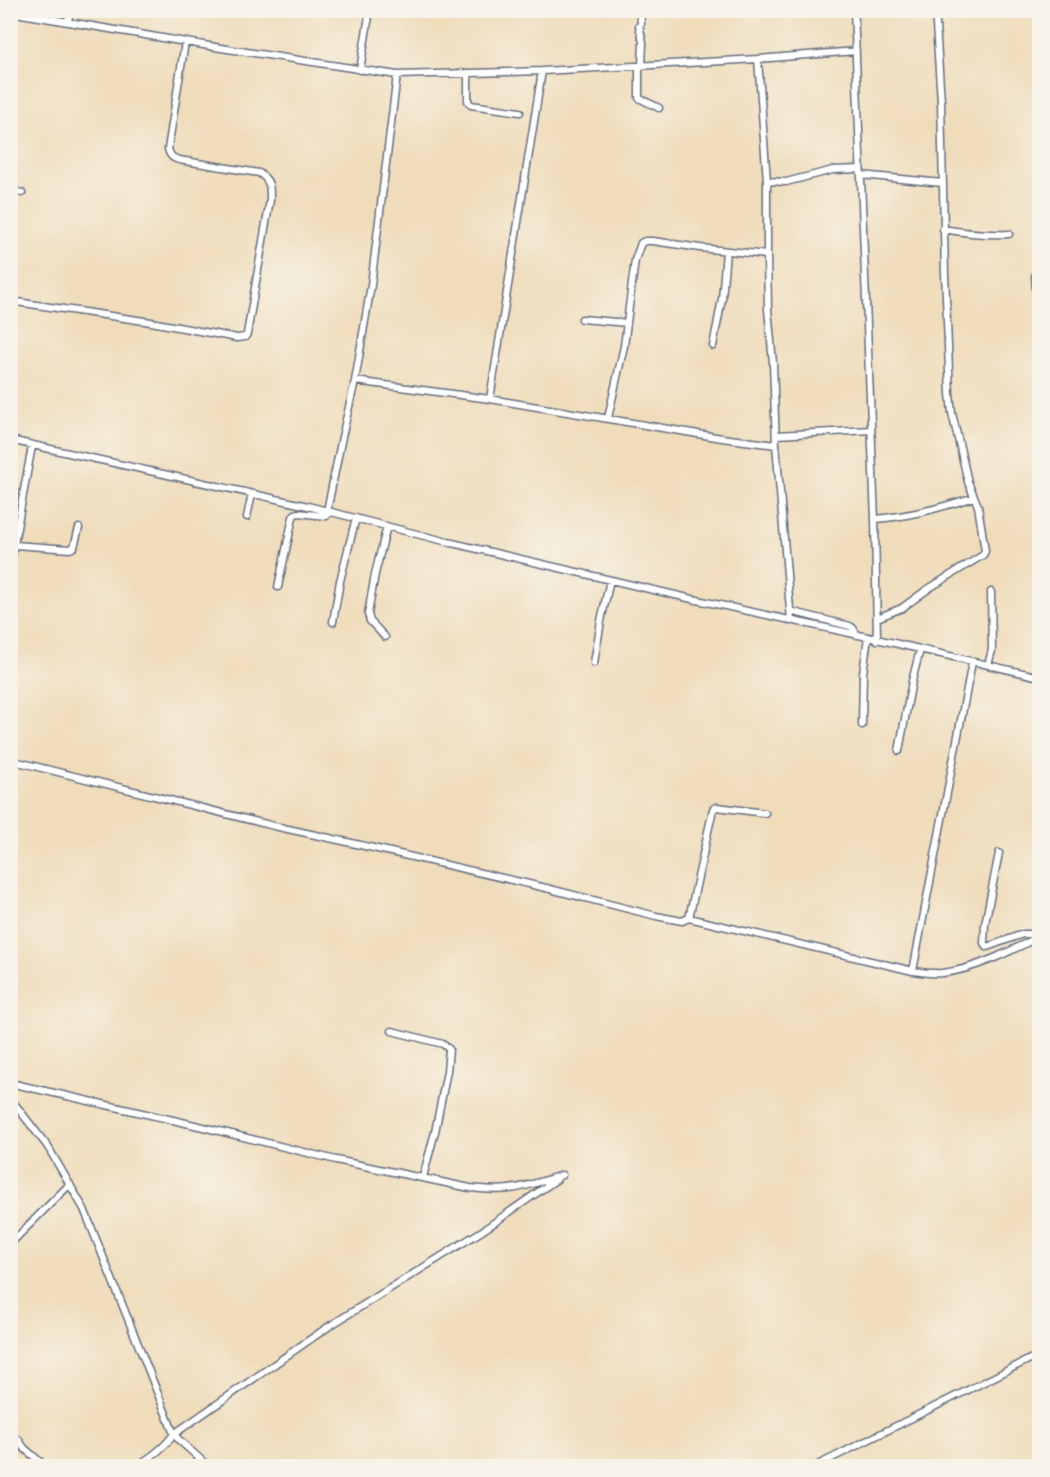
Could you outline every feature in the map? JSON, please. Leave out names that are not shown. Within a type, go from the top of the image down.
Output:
[{"type":"street","points":[[68,22],[70,10]]},
{"type":"street","points":[[360,70],[370,10]]},
{"type":"street","points":[[640,10],[641,24],[639,26],[643,42],[639,98],[659,108]]},
{"type":"street","points":[[854,10],[875,519],[877,640]]},
{"type":"street","points":[[877,618],[902,608],[983,555],[985,551],[978,506],[968,482],[952,413],[935,10]]},
{"type":"street","points":[[10,12],[397,75],[641,66],[856,51]]},
{"type":"street","points":[[10,301],[151,322],[237,338],[245,337],[270,200],[269,182],[259,173],[179,160],[170,155],[168,149],[185,42]]},
{"type":"street","points":[[758,59],[767,181],[768,309],[790,621]]},
{"type":"street","points":[[490,399],[542,71]]},
{"type":"street","points":[[468,73],[468,101],[471,105],[520,111]]},
{"type":"street","points":[[278,587],[295,514],[326,516],[329,511],[355,381],[370,285],[397,75]]},
{"type":"street","points":[[767,181],[786,182],[833,170],[849,170],[942,183]]},
{"type":"street","points":[[10,190],[22,193]]},
{"type":"street","points":[[943,229],[963,233],[1009,234]]},
{"type":"street","points":[[608,418],[624,346],[635,260],[641,243],[653,241],[767,255]]},
{"type":"street","points":[[713,346],[722,298],[726,251]]},
{"type":"street","points":[[1040,268],[1035,277],[1040,344]]},
{"type":"street","points":[[582,319],[627,323]]},
{"type":"street","points":[[355,381],[490,399],[776,446]]},
{"type":"street","points":[[776,435],[871,430]]},
{"type":"street","points":[[10,440],[329,511],[610,580],[1040,677]]},
{"type":"street","points":[[10,566],[32,446]]},
{"type":"street","points":[[247,517],[252,494]]},
{"type":"street","points":[[875,519],[931,511],[974,497]]},
{"type":"street","points":[[333,622],[340,581],[356,518]]},
{"type":"street","points":[[385,637],[370,621],[368,614],[387,526]]},
{"type":"street","points":[[15,545],[70,549],[74,547],[79,528]]},
{"type":"street","points":[[594,663],[610,580]]},
{"type":"street","points":[[988,665],[992,650],[991,592]]},
{"type":"street","points":[[790,611],[850,626],[857,635]]},
{"type":"street","points":[[862,725],[863,673],[867,637]]},
{"type":"street","points":[[899,751],[920,650]]},
{"type":"street","points":[[914,971],[972,662]]},
{"type":"street","points":[[10,760],[274,826],[535,885],[656,916],[682,921],[689,918],[914,971],[941,974],[974,965],[1037,938]]},
{"type":"street","points":[[689,918],[713,809],[717,807],[765,813]]},
{"type":"street","points":[[999,853],[985,924],[984,943],[987,947],[1023,934],[1030,934],[1037,938],[1040,947]]},
{"type":"street","points":[[392,1030],[443,1044],[449,1049],[435,1132],[423,1177]]},
{"type":"street","points":[[10,1083],[384,1171],[470,1188],[508,1190],[562,1175],[482,1231],[328,1327],[174,1434],[156,1453],[137,1467]]},
{"type":"street","points":[[10,1098],[48,1147],[84,1209],[174,1434],[208,1467]]},
{"type":"street","points":[[10,1244],[70,1184]]},
{"type":"street","points":[[816,1467],[1040,1354]]},
{"type":"street","points":[[18,1439],[24,1448],[45,1467]]}]
